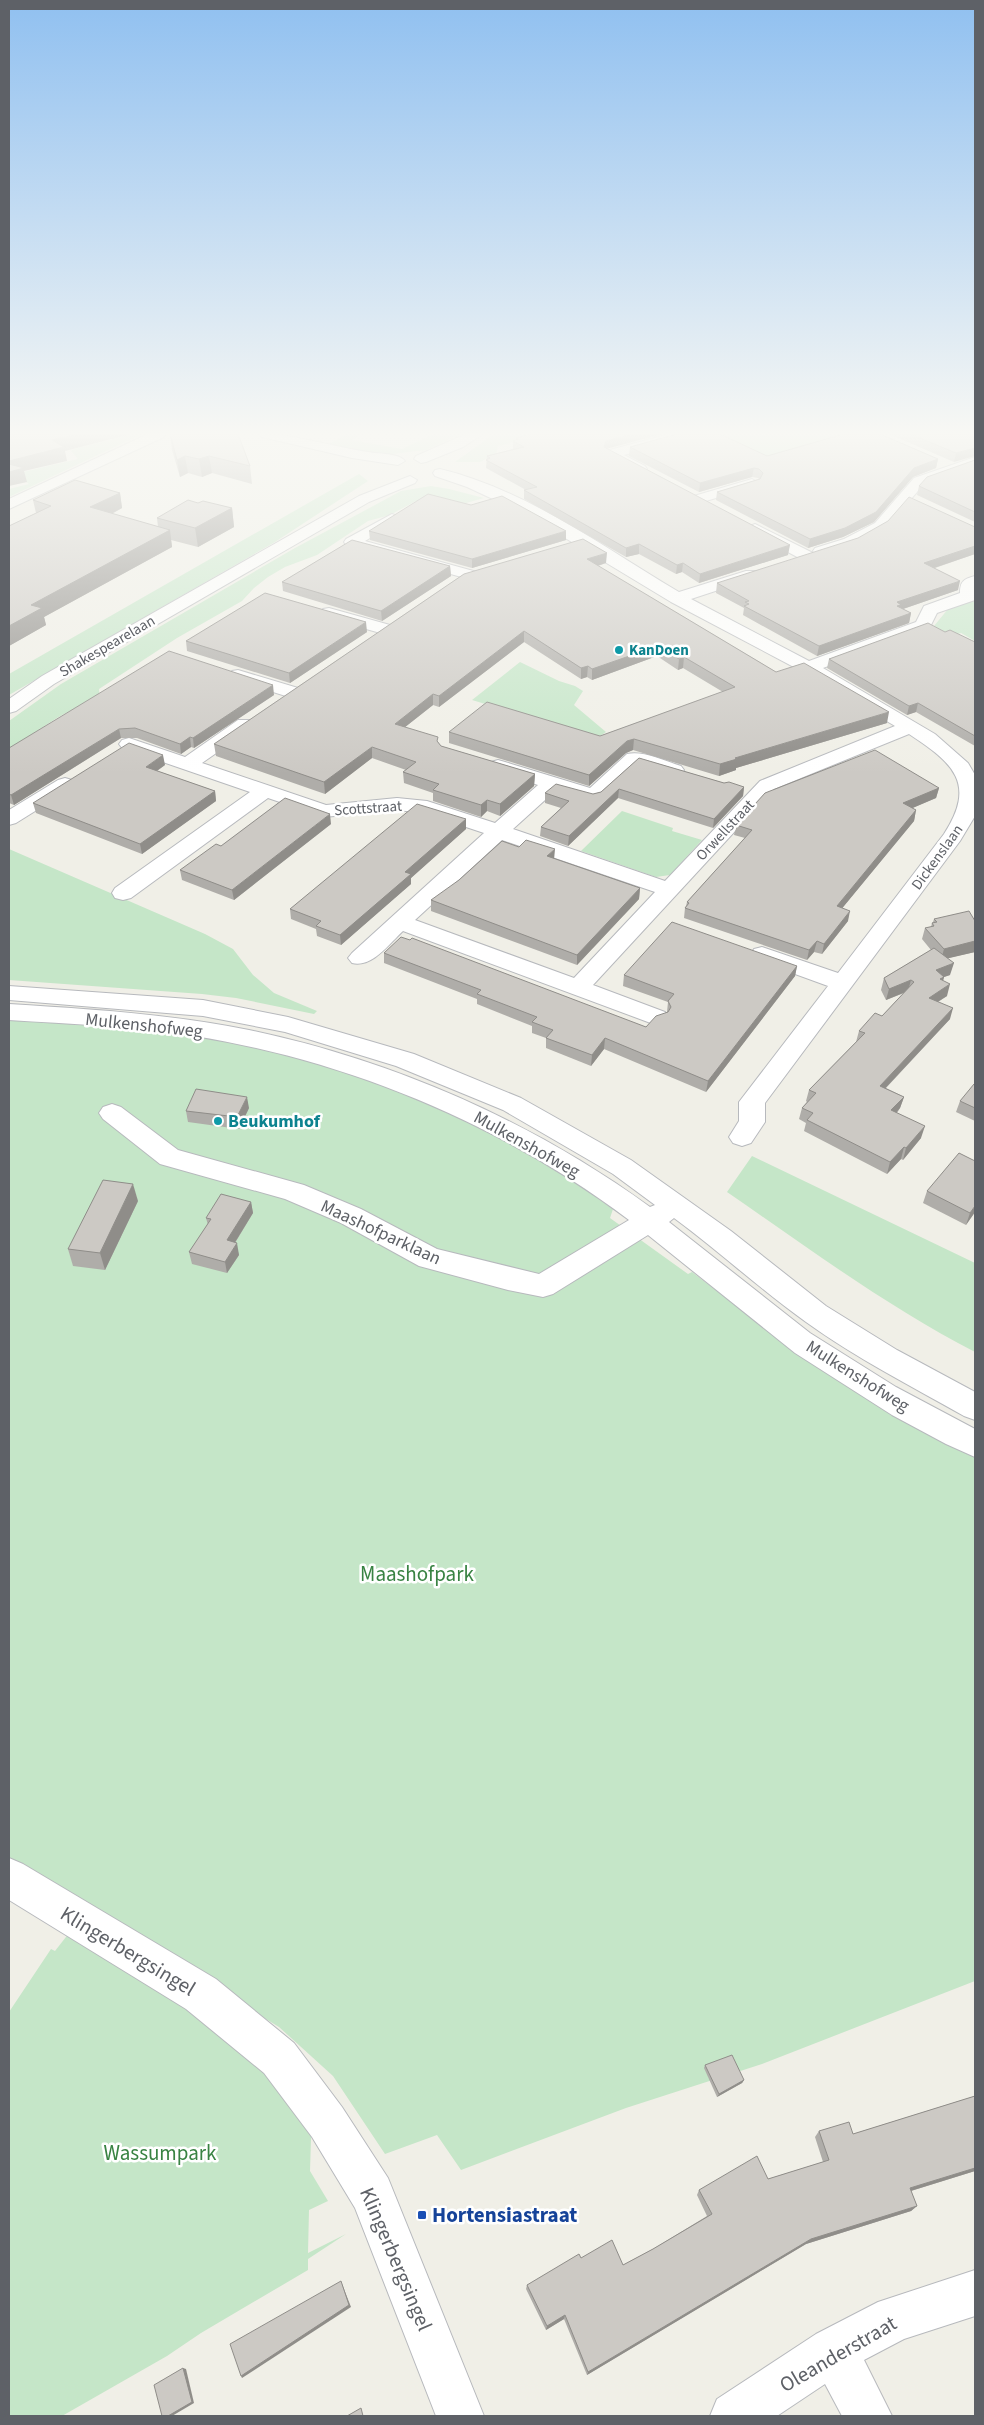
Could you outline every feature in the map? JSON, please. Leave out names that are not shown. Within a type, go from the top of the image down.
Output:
[{"type":"street","name":"Shakespearelaan","points":[[9,707],[48,680],[280,547]]},
{"type":"street","points":[[371,547],[472,575]]},
{"type":"street","points":[[560,549],[566,547]]},
{"type":"street","name":"Dickenslaan","points":[[596,547],[677,598],[808,667],[909,727],[953,757],[967,778],[971,800],[967,813],[953,837],[752,1102],[752,1122],[742,1136]]},
{"type":"street","points":[[790,547],[807,556]]},
{"type":"street","points":[[785,563],[834,547]]},
{"type":"street","points":[[677,598],[769,568]]},
{"type":"street","points":[[449,585],[490,570]]},
{"type":"street","points":[[808,667],[924,625],[930,610],[969,596],[968,584],[975,582]]},
{"type":"street","points":[[316,609],[391,624],[369,640]]},
{"type":"street","points":[[222,670],[292,692]]},
{"type":"street","points":[[273,705],[307,681]]},
{"type":"street","points":[[187,764],[256,716]]},
{"type":"street","name":"Orwellstraat","points":[[578,988],[656,917],[670,890],[767,785],[909,727]]},
{"type":"street","name":"Scottstraat","points":[[112,754],[129,744],[324,811],[397,804],[427,806],[670,890]]},
{"type":"street","points":[[477,760],[593,796],[634,758],[688,774]]},
{"type":"street","points":[[9,819],[78,776]]},
{"type":"street","points":[[360,958],[552,783]]},
{"type":"street","points":[[123,893],[265,791]]},
{"type":"street","points":[[953,837],[975,844]]},
{"type":"street","points":[[400,922],[656,1017]]},
{"type":"street","points":[[745,948],[843,983]]},
{"type":"street","name":"Mulkenshofweg","points":[[9,993],[203,1008],[288,1025],[405,1060],[512,1104],[622,1167],[676,1204],[816,1314],[886,1358],[975,1407]]},
{"type":"street","name":"Mulkenshofweg","points":[[9,1012],[192,1028],[276,1044],[355,1067],[460,1108],[495,1124],[571,1168],[650,1221],[791,1335],[863,1382],[942,1428],[975,1444]]},
{"type":"street","name":"Maashofparklaan","points":[[112,1113],[169,1157],[294,1192],[351,1216],[429,1258],[508,1279],[543,1286],[676,1204]]},
{"type":"street","name":"Klingerbergsingel","points":[[9,1878],[201,1994],[279,2058],[327,2122],[372,2194],[460,2416]]},
{"type":"street","name":"Oleanderstraat","points":[[734,2416],[833,2351],[895,2319],[975,2293]]},
{"type":"street","points":[[833,2351],[868,2416]]},
{"type":"green space","points":[[231,547],[266,547],[9,695],[9,674]]},
{"type":"green space","points":[[329,547],[317,555],[285,567],[268,577],[242,601],[177,638],[99,689],[100,702],[74,709],[51,721],[9,752],[9,721],[61,684],[295,548]]},
{"type":"green space","points":[[971,600],[975,602],[975,641],[961,633],[952,636],[934,626],[948,609]]},
{"type":"green space","points":[[520,662],[583,691],[574,705],[606,732],[597,738],[472,700]]},
{"type":"green space","points":[[622,811],[673,828],[672,831],[702,840],[670,875],[656,877],[581,851]]},
{"type":"green space","points":[[9,849],[205,934],[233,949],[253,975],[274,993],[317,1011],[314,1014],[236,998],[202,994],[9,980]]},
{"type":"green space","name":"Maashofpark","points":[[9,1014],[84,1024],[182,1032],[288,1052],[414,1093],[544,1160],[613,1209],[610,1218],[688,1274],[692,1272],[790,1347],[975,1453],[975,1981],[762,2064],[626,2108],[461,2170],[437,2135],[385,2154],[333,2076],[279,2027],[9,1861]]},
{"type":"green space","points":[[752,1156],[975,1263],[975,1352],[943,1335],[880,1296],[727,1192]]},
{"type":"green space","name":"Wassumpark","points":[[80,1919],[313,2073],[310,2171],[328,2201],[309,2210],[308,2253],[346,2234],[308,2259],[308,2270],[201,2333],[167,2356],[62,2416],[9,2416],[9,2012],[51,1949],[55,1951]]},
{"type":"building","points":[[9,547],[138,547],[31,605],[42,608],[9,626]]},
{"type":"building","points":[[340,547],[379,547],[450,566],[381,611],[282,582]]},
{"type":"building","points":[[428,547],[512,547],[472,559]]},
{"type":"building","points":[[555,547],[597,547],[607,553],[587,559],[776,672],[804,663],[889,712],[720,764],[634,739],[627,741],[589,775],[449,732],[487,702],[600,736],[735,687],[684,657],[679,659],[658,646],[592,669],[588,666],[581,668],[524,631],[439,696],[433,694],[395,724],[438,737],[437,741],[441,746],[535,774],[500,804],[487,800],[481,805],[433,790],[439,784],[403,772],[416,762],[372,747],[324,782],[214,744],[464,574]]},
{"type":"building","points":[[645,547],[783,547],[700,574],[683,563],[677,565]]},
{"type":"building","points":[[829,547],[972,547],[924,563],[960,581],[897,602],[901,605],[897,606],[911,613],[819,646],[744,606],[749,604],[745,602],[749,601],[717,583]]},
{"type":"building","points":[[265,593],[366,622],[289,673],[186,641]]},
{"type":"building","points":[[928,623],[945,632],[950,630],[975,642],[975,736],[918,703],[909,706],[829,659]]},
{"type":"building","points":[[169,651],[273,685],[193,738],[190,737],[180,744],[135,728],[119,729],[11,795],[9,794],[9,748]]},
{"type":"building","points":[[129,743],[163,755],[146,767],[215,791],[140,844],[33,803]]},
{"type":"building","points":[[875,750],[939,788],[903,803],[916,810],[837,906],[850,911],[824,944],[817,941],[809,950],[685,908],[689,903],[687,902],[752,830],[736,825],[765,793]]},
{"type":"building","points":[[639,758],[744,787],[714,819],[619,789],[569,836],[541,827],[569,801],[545,793],[556,784],[593,794],[601,792]]},
{"type":"building","points":[[285,798],[330,814],[232,890],[180,870],[216,844],[221,846]]},
{"type":"building","points":[[417,804],[466,819],[405,872],[411,874],[340,935],[316,926],[321,921],[290,909]]},
{"type":"building","points":[[526,840],[555,849],[547,856],[640,888],[577,955],[431,900],[459,880],[502,841],[519,847]]},
{"type":"building","points":[[969,911],[975,921],[975,941],[944,949],[925,928],[934,926],[932,923],[937,922],[934,919]]},
{"type":"building","points":[[672,922],[797,966],[708,1081],[605,1038],[592,1055],[546,1038],[553,1030],[532,1022],[537,1017],[477,994],[481,990],[384,953],[401,937],[410,940],[412,938],[646,1027],[656,1016],[668,1012],[671,1007],[668,1001],[674,994],[624,975]]},
{"type":"building","points":[[934,948],[954,963],[936,970],[944,977],[940,979],[950,984],[929,998],[953,1008],[880,1086],[904,1097],[891,1110],[925,1126],[906,1148],[904,1147],[890,1162],[807,1120],[813,1113],[802,1108],[816,1093],[809,1090],[865,1033],[859,1031],[875,1013],[882,1016],[914,982],[911,980],[889,989],[884,978]]},
{"type":"building","points":[[975,1085],[975,1108],[960,1101]]},
{"type":"building","points":[[196,1089],[247,1097],[237,1117],[186,1111]]},
{"type":"building","points":[[959,1153],[975,1161],[975,1206],[970,1213],[927,1191]]},
{"type":"building","points":[[103,1180],[133,1184],[100,1253],[68,1249]]},
{"type":"building","points":[[221,1194],[251,1202],[227,1240],[237,1243],[225,1262],[189,1252],[211,1219],[206,1218]]},
{"type":"building","points":[[732,2055],[744,2080],[719,2094],[705,2065]]},
{"type":"building","points":[[975,2096],[975,2168],[910,2188],[917,2206],[811,2239],[588,2372],[565,2315],[547,2326],[527,2285],[579,2254],[581,2258],[612,2240],[623,2265],[653,2249],[712,2214],[699,2190],[757,2156],[768,2179],[829,2160],[819,2131],[849,2122],[853,2134]]},
{"type":"building","points":[[341,2281],[349,2305],[241,2376],[230,2344]]},
{"type":"building","points":[[183,2368],[192,2402],[168,2416],[162,2416],[154,2385]]},
{"type":"building","points":[[361,2408],[363,2416],[347,2416]]},
{"type":"place","name":"KanDoen","points":[[619,650]]},
{"type":"place","name":"Beukumhof","points":[[218,1121]]},
{"type":"place","name":"Hortensiastraat","points":[[422,2215]]}]
